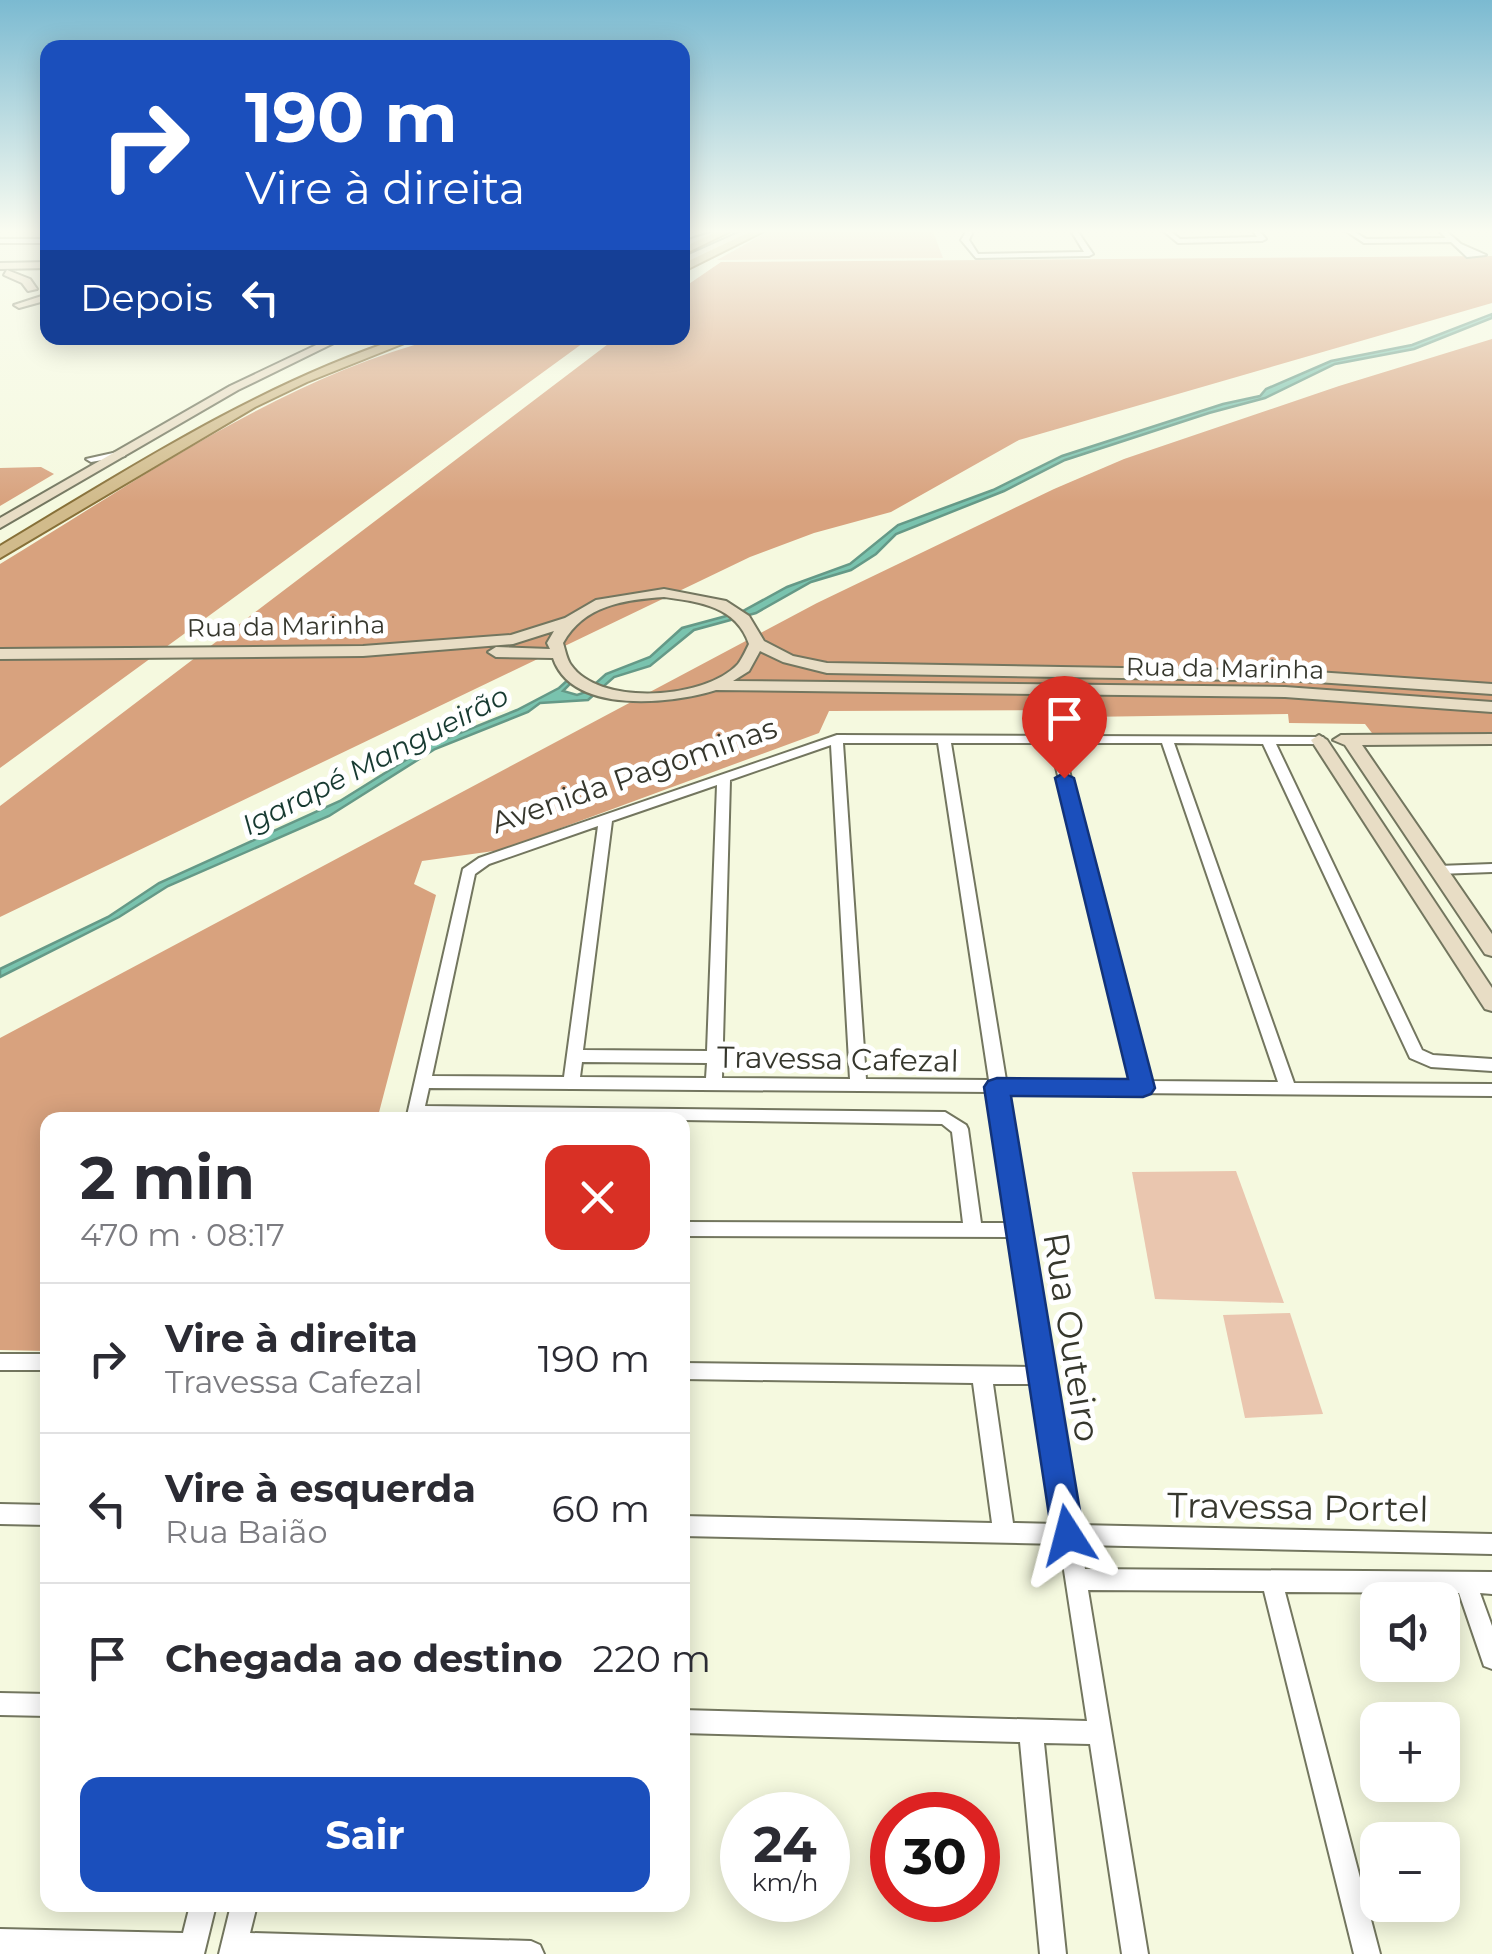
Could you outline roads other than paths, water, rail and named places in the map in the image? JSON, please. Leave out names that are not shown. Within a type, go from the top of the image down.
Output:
[{"type":"main road","points":[[0,524],[87,466],[122,454],[234,388],[324,345]]},
{"type":"main road","points":[[0,536],[274,375],[348,345]]},
{"type":"main road","points":[[0,553],[255,400],[330,366],[391,345]]},
{"type":"main road","name":"Rua da Marinha","points":[[0,654],[364,651],[514,639],[570,621],[600,604],[652,594],[701,598],[742,617],[757,644],[788,659],[827,668],[1302,676],[1492,689]]},
{"type":"main road","points":[[556,654],[560,631],[570,621]]},
{"type":"main road","points":[[717,686],[747,666],[757,644]]},
{"type":"main road","name":"Rua da Marinha","points":[[0,664],[361,663],[513,650],[556,654],[561,666],[586,685],[606,692],[674,696],[717,686],[1285,692],[1492,707]]},
{"type":"main road","points":[[1319,740],[1490,741]]},
{"type":"main road","points":[[1319,740],[1492,1004]]},
{"type":"main road","points":[[1350,740],[1492,949]]},
{"type":"main road","points":[[1336,766],[1367,766]]},
{"type":"street","points":[[858,1086],[836,740],[1319,740]]},
{"type":"street","name":"Avenida Pagominas","points":[[416,1112],[468,872],[484,862],[606,818],[836,740]]},
{"type":"street","name":"Rua Outeiro","points":[[944,740],[1135,1954]]},
{"type":"street","points":[[1055,740],[1143,1088]]},
{"type":"street","points":[[1167,740],[1288,1089]]},
{"type":"street","points":[[1268,740],[1416,1054],[1431,1062],[1492,1065]]},
{"type":"street","points":[[714,1085],[724,778]]},
{"type":"street","points":[[571,1084],[606,818]]},
{"type":"street","points":[[1438,870],[1492,868]]},
{"type":"street","points":[[574,1056],[715,1057]]},
{"type":"street","name":"Travessa Cafezal","points":[[423,1082],[1492,1090]]},
{"type":"street","name":"Travessa Cafezal","points":[[690,1117],[945,1118],[960,1129],[973,1230]]},
{"type":"street","points":[[690,1229],[1020,1230]]},
{"type":"street","points":[[0,1362],[40,1362]]},
{"type":"street","points":[[690,1371],[1043,1376]]},
{"type":"street","points":[[982,1374],[1004,1533]]},
{"type":"street","points":[[0,1514],[40,1515]]},
{"type":"street","name":"Travessa Portel","points":[[690,1526],[1492,1544]]},
{"type":"street","points":[[1076,1579],[1492,1583]]},
{"type":"street","points":[[1272,1581],[1368,1954]]},
{"type":"street","points":[[1466,1582],[1492,1658]]},
{"type":"street","points":[[0,1704],[40,1705]]},
{"type":"street","points":[[690,1722],[1101,1733]]},
{"type":"street","points":[[1031,1732],[1053,1954]]},
{"type":"street","points":[[0,1942],[192,1950],[201,1912]]},
{"type":"street","points":[[242,1912],[233,1950],[531,1954]]},
{"type":"water","points":[[1476,320],[1486,320],[1414,349],[1335,364],[1265,398],[1065,460],[1004,491],[896,534],[876,554],[851,570],[811,582],[756,613],[694,630],[650,666],[614,677],[588,700],[540,703],[528,712],[435,749],[329,816],[168,886],[119,917],[0,977],[0,969],[108,917],[159,883],[340,801],[430,745],[517,710],[559,688],[571,677],[563,691],[577,695],[586,692],[606,674],[650,657],[682,628],[741,612],[787,587],[850,564],[898,525],[993,490],[1062,456],[1223,404],[1260,396],[1266,389],[1331,361],[1412,345]]},
{"type":"water label","name":"Igarapé Mangueirão","points":[[375,760]]}]
